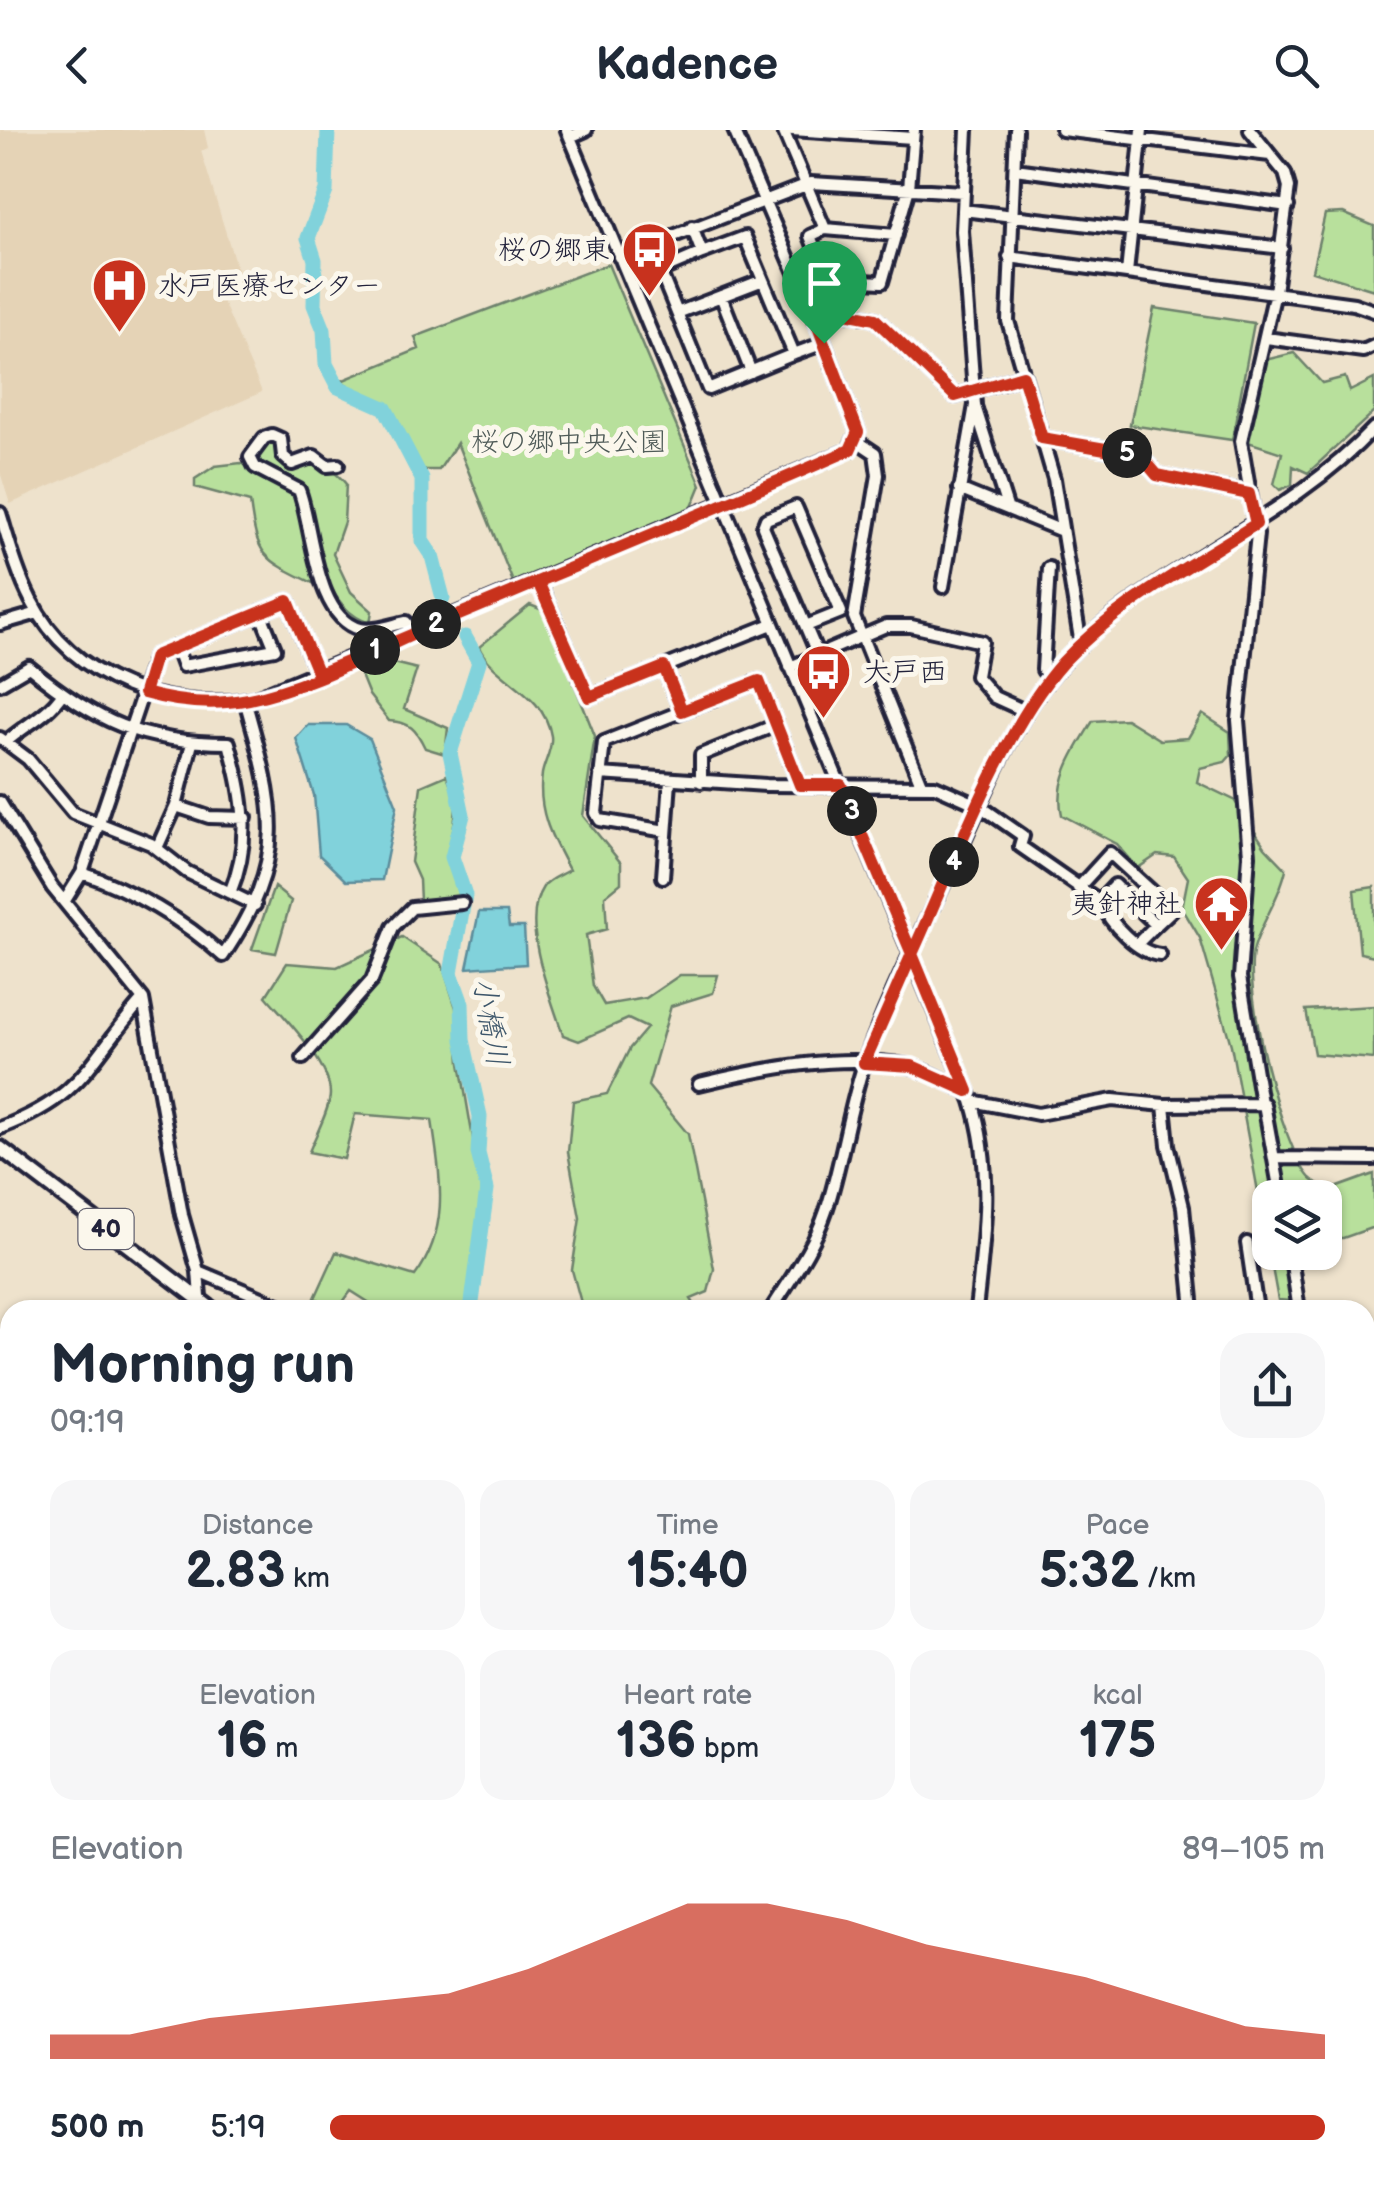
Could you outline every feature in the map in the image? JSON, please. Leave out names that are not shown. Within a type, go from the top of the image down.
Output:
[{"type":"main road","name":"40","points":[[0,1148],[191,1300]]},
{"type":"street","points":[[586,130],[568,133],[970,1096],[981,1129],[987,1184],[977,1300]]},
{"type":"street","points":[[0,513],[38,612],[84,661],[144,693],[191,702],[245,700],[318,674],[850,450],[857,442],[858,432],[817,324],[734,130]]},
{"type":"street","points":[[783,130],[826,229]]},
{"type":"street","points":[[792,130],[914,134],[910,188],[882,282],[844,280],[830,284]]},
{"type":"street","points":[[943,587],[975,405],[962,210],[967,130]]},
{"type":"street","points":[[1016,130],[1008,321],[1042,438],[1080,644]]},
{"type":"street","points":[[1062,130],[1142,136],[1270,155]]},
{"type":"street","points":[[1250,130],[1284,173],[1288,206],[1266,338],[1242,440],[1256,524],[1238,720],[1249,855],[1241,1002],[1278,1180]]},
{"type":"street","points":[[1127,273],[1142,136]]},
{"type":"street","points":[[1015,169],[1288,206]]},
{"type":"street","points":[[619,257],[806,184],[963,192]]},
{"type":"street","points":[[962,210],[1012,212],[1282,248]]},
{"type":"street","points":[[692,227],[702,253]]},
{"type":"street","points":[[841,312],[810,236],[826,229],[896,235]]},
{"type":"street","points":[[794,354],[744,237],[660,271],[708,389],[824,343]]},
{"type":"street","points":[[1009,258],[1275,292],[1354,304],[1374,311]]},
{"type":"street","points":[[677,313],[762,280]]},
{"type":"street","points":[[721,296],[751,372]]},
{"type":"street","points":[[817,324],[841,312],[875,319],[955,396],[1023,376]]},
{"type":"street","points":[[1266,338],[1362,352],[1374,346]]},
{"type":"street","points":[[975,405],[1007,507]]},
{"type":"street","points":[[777,1300],[810,1248],[826,1211],[864,1063],[980,806],[1027,712],[1050,678],[1080,644],[1132,603],[1318,483],[1374,428]]},
{"type":"street","points":[[338,465],[327,466],[314,456],[292,464],[283,456],[281,440],[272,435],[264,438],[250,458],[255,467],[299,490],[311,550],[327,594],[349,624],[371,630],[406,622],[412,634]]},
{"type":"street","points":[[1042,438],[1140,455],[1157,475],[1249,494]]},
{"type":"street","points":[[857,442],[875,453],[878,475],[854,617],[921,784]]},
{"type":"street","points":[[959,489],[1062,531]]},
{"type":"street","points":[[806,626],[840,612],[796,507],[766,520],[763,526],[818,655]]},
{"type":"street","points":[[1049,568],[1043,670],[1050,678]]},
{"type":"street","points":[[538,582],[589,697],[772,624]]},
{"type":"street","points":[[64,902],[82,873],[155,656],[288,601],[318,674]]},
{"type":"street","points":[[0,624],[38,612]]},
{"type":"street","points":[[176,647],[183,666],[276,649],[260,612]]},
{"type":"street","points":[[790,666],[886,626],[911,626],[982,642],[976,676],[994,697],[1027,712]]},
{"type":"street","points":[[0,684],[29,667],[108,724],[192,743],[229,743],[246,818],[246,841],[230,893]]},
{"type":"street","points":[[664,667],[682,711]]},
{"type":"street","points":[[666,831],[600,820],[596,813],[604,742],[759,681],[800,785]]},
{"type":"street","points":[[62,694],[51,711],[3,740],[28,759],[73,813],[157,848],[188,872],[255,905]]},
{"type":"street","points":[[82,873],[119,886],[198,934],[223,956],[263,888],[272,822],[268,785],[245,700]]},
{"type":"street","points":[[700,782],[701,755],[776,725]]},
{"type":"street","points":[[157,848],[176,806],[192,743]]},
{"type":"street","points":[[600,774],[700,782],[921,784],[980,806],[1023,836],[1020,846],[1100,902],[1106,915],[1137,944],[1160,954]]},
{"type":"street","points":[[662,877],[670,781]]},
{"type":"street","points":[[0,802],[38,867],[144,999],[182,1215],[198,1271],[200,1300]]},
{"type":"street","points":[[176,806],[209,817],[246,818]]},
{"type":"street","points":[[1078,888],[1110,853],[1172,910],[1137,944]]},
{"type":"street","points":[[1100,902],[1116,885],[1156,925]]},
{"type":"street","points":[[303,1058],[372,980],[394,927],[412,908],[462,903]]},
{"type":"street","points":[[0,1128],[58,1100],[84,1078],[144,999]]},
{"type":"street","points":[[699,1084],[794,1066],[864,1063],[912,1066],[970,1096],[1038,1114],[1113,1100],[1164,1105],[1260,1104]]},
{"type":"street","points":[[1164,1105],[1168,1146],[1183,1207],[1192,1300]]},
{"type":"street","points":[[1274,1158],[1374,1159]]},
{"type":"street","points":[[1248,1243],[1255,1300]]},
{"type":"street","points":[[1293,1270],[1297,1300]]},
{"type":"street","points":[[198,1271],[266,1300]]},
{"type":"shaded area","name":"水戸医療センター","points":[[0,130],[204,130],[208,148],[201,151],[243,289],[221,297],[262,392],[10,504],[0,472]]},
{"type":"green space","points":[[1343,213],[1374,226],[1374,290],[1312,271],[1325,214]]},
{"type":"green space","name":"桜の郷中央公園","points":[[608,264],[701,485],[692,507],[513,582],[457,443],[439,470],[424,470],[389,409],[341,381],[419,349],[415,337]]},
{"type":"green space","points":[[1154,308],[1254,323],[1232,440],[1130,425]]},
{"type":"green space","points":[[1294,353],[1322,383],[1345,377],[1350,391],[1374,379],[1374,412],[1308,473],[1293,466],[1292,485],[1280,490],[1274,484],[1282,453],[1248,442],[1265,360]]},
{"type":"green space","points":[[273,440],[284,466],[293,470],[308,462],[318,463],[346,484],[344,522],[333,554],[351,592],[372,611],[370,623],[340,603],[330,586],[317,548],[307,491],[262,464],[258,457]]},
{"type":"green space","points":[[241,463],[273,478],[294,495],[319,580],[313,583],[265,554],[256,534],[250,502],[195,487],[195,479],[215,466]]},
{"type":"green space","points":[[530,605],[545,611],[595,736],[583,816],[621,863],[621,883],[605,896],[607,929],[586,935],[593,986],[604,1005],[646,998],[680,975],[718,975],[713,993],[671,1006],[648,1086],[688,1134],[714,1269],[708,1292],[692,1300],[580,1300],[572,1270],[580,1218],[568,1152],[573,1101],[607,1094],[630,1048],[647,1028],[628,1019],[579,1041],[563,1035],[545,981],[534,920],[536,902],[545,884],[569,870],[552,836],[542,801],[542,774],[551,736],[539,708],[479,647]]},
{"type":"green space","points":[[389,662],[417,669],[404,709],[448,728],[445,754],[425,748],[407,725],[389,721],[369,695],[360,673]]},
{"type":"green space","points":[[1202,714],[1230,732],[1231,755],[1225,762],[1200,768],[1197,782],[1234,800],[1265,847],[1286,869],[1254,948],[1254,997],[1276,1102],[1299,1161],[1313,1180],[1256,1180],[1231,1045],[1200,938],[1182,908],[1188,878],[1174,857],[1157,855],[1138,868],[1117,844],[1062,815],[1064,778],[1093,721],[1126,719],[1160,740],[1188,738]]},
{"type":"green space","points":[[447,775],[456,806],[449,857],[459,898],[420,901],[419,880],[411,862],[421,786]]},
{"type":"green space","points":[[274,887],[291,901],[276,953],[252,949]]},
{"type":"green space","points":[[1374,887],[1374,956],[1360,953],[1354,890]]},
{"type":"green space","points":[[402,937],[442,964],[456,1008],[460,1063],[483,1197],[468,1300],[365,1300],[351,1291],[344,1300],[315,1298],[336,1252],[415,1276],[434,1239],[440,1201],[432,1120],[355,1114],[344,1159],[309,1152],[328,1107],[328,1082],[305,1042],[266,996],[287,963],[337,967]]},
{"type":"green space","points":[[1374,1006],[1374,1059],[1314,1054],[1306,1010]]},
{"type":"green space","points":[[1374,1174],[1374,1227],[1343,1238],[1342,1186]]},
{"type":"green space","points":[[1272,1270],[1301,1270],[1302,1283],[1291,1300],[1278,1300]]},
{"type":"water","points":[[308,725],[346,725],[370,739],[397,806],[382,880],[346,881],[319,855],[314,795],[296,738]]},
{"type":"water","points":[[479,912],[507,912],[509,927],[524,927],[526,964],[467,968]]},
{"type":"waterway","name":"小橋川","points":[[328,130],[326,191],[308,238],[315,260],[314,305],[324,330],[326,364],[338,387],[385,408],[422,479],[422,541],[432,556],[443,598]]},
{"type":"waterway","name":"小橋川","points":[[465,637],[479,662],[450,753],[463,815],[452,857],[465,895],[451,973],[462,1004],[463,1040],[480,1116],[478,1153],[487,1189],[472,1300]]},
{"type":"place","name":"桜の郷東","points":[[649,299]]},
{"type":"place","name":"水戸医療センター","points":[[119,335]]},
{"type":"place","name":"大戸西","points":[[824,721]]},
{"type":"place","name":"夷針神社","points":[[1221,953]]},
{"type":"route","points":[[824,343],[817,324],[841,312],[875,319],[955,396],[1023,376],[1042,438],[1140,455],[1157,475],[1249,494],[1256,524],[1132,603],[1080,644],[1040,691],[1016,731],[912,954],[968,1091],[912,1066],[864,1063],[912,954],[841,785],[800,785],[759,681],[682,711],[664,667],[589,697],[538,582],[412,634],[318,674],[288,601],[155,656],[144,693],[207,703],[270,693],[318,674],[538,582],[722,506],[850,450],[857,442],[858,432],[824,343]]}]
